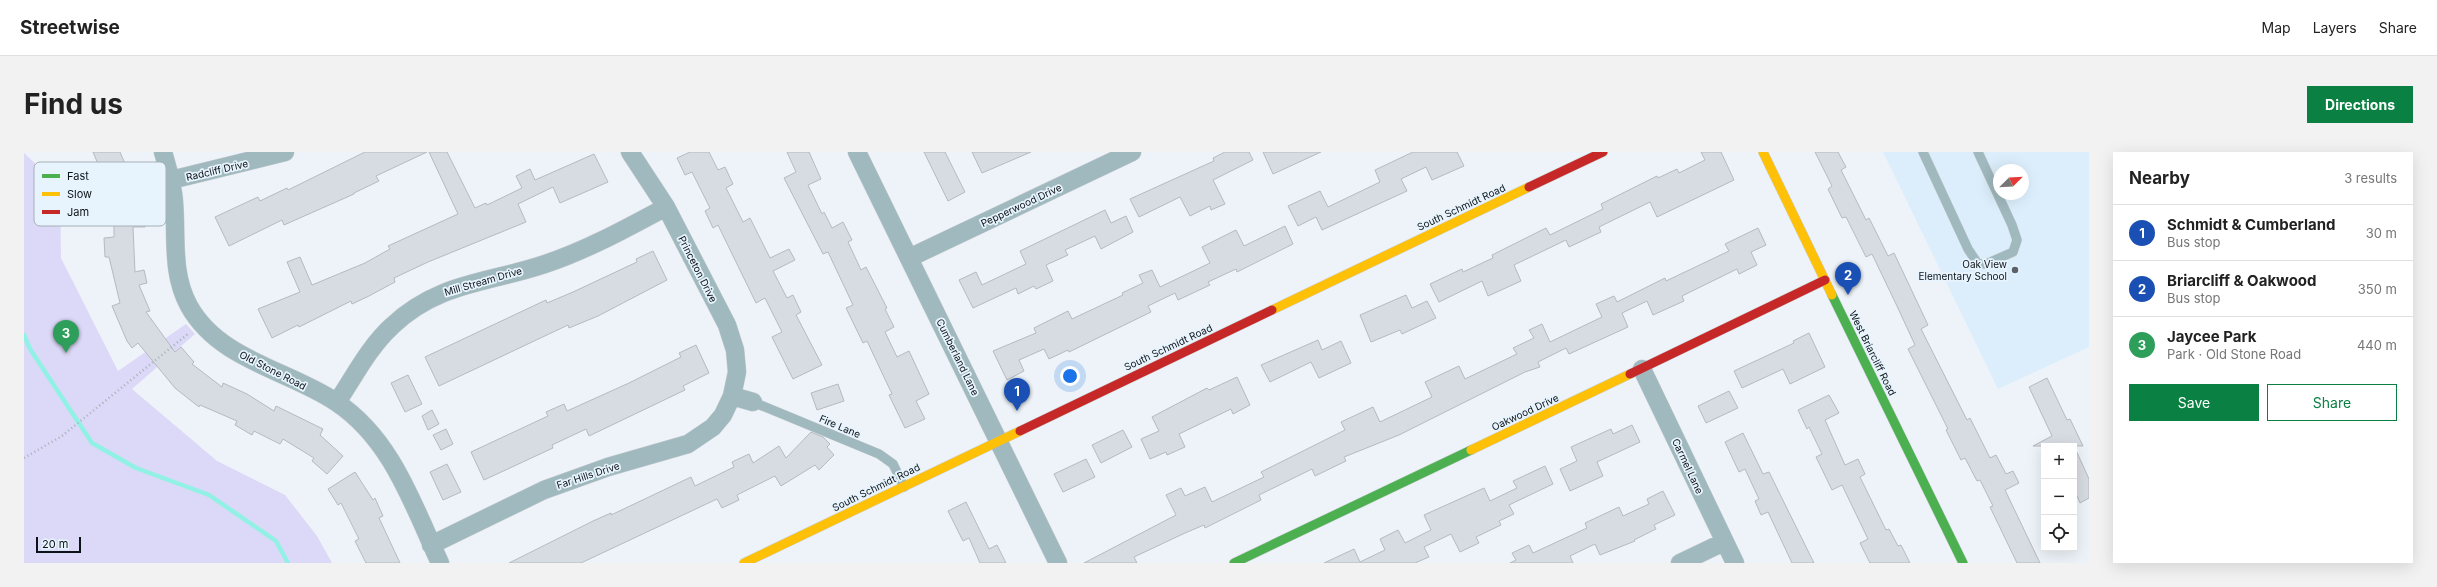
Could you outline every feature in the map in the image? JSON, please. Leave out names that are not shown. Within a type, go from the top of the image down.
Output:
[{"type":"street","name":"Old Stone Road","points":[[163,152],[166,162]]},
{"type":"street","name":"Radcliff Drive","points":[[171,180],[285,152]]},
{"type":"street","name":"Princeton Drive","points":[[630,152],[666,207],[727,326],[735,350],[737,372],[732,396]]},
{"type":"street","name":"Cumberland Lane","points":[[857,152],[1058,563]]},
{"type":"street","name":"Pepperwood Drive","points":[[909,258],[1132,152]]},
{"type":"street","name":"South Schmidt Road","points":[[744,563],[1602,152]]},
{"type":"street","name":"West Briarcliff Road","points":[[1764,152],[1963,563]]},
{"type":"street","name":"Old Stone Road","points":[[166,162],[171,180],[176,269],[181,290],[200,324],[235,351],[336,402],[368,429],[389,456],[409,493],[440,563]]},
{"type":"street","name":"Mill Stream Drive","points":[[336,402],[377,342],[392,325],[445,290],[544,265],[573,254],[666,207]]},
{"type":"street","name":"Oakwood Drive","points":[[1234,563],[1642,369],[1825,280]]},
{"type":"street","name":"Carmel Lane","points":[[1642,369],[1735,563]]},
{"type":"street","points":[[732,396],[753,402]]},
{"type":"street","name":"Far Hills Drive","points":[[432,545],[544,490],[589,473],[688,444],[713,427],[723,415],[732,396]]},
{"type":"street","points":[[1680,563],[1724,542]]},
{"type":"lane","points":[[1923,152],[1968,249],[1978,264],[1986,264],[2013,252],[2017,240],[1978,152]]},
{"type":"lane","name":"Fire Lane","points":[[753,402],[878,454],[893,464],[904,487]]},
{"type":"path","points":[[24,458],[62,436],[200,324]]},
{"type":"shaded area","name":"Oak View Elementary School","points":[[1883,152],[2089,152],[2089,347],[1998,389]]},
{"type":"shaded area","points":[[24,153],[34,162],[34,226],[61,226],[61,258],[118,371],[186,324],[195,334],[132,389],[217,461],[285,495],[317,536],[332,563],[24,563]]},
{"type":"building","points":[[93,152],[120,152],[124,162],[97,162]]},
{"type":"building","points":[[365,152],[427,152],[376,176],[379,181],[354,194],[284,225],[282,220],[229,246],[215,217],[258,197],[260,201],[287,188],[288,190]]},
{"type":"building","points":[[429,152],[447,152],[475,208],[486,203],[487,205],[522,188],[516,176],[530,169],[535,180],[594,154],[608,182],[560,203],[553,187],[518,204],[526,222],[428,262],[394,278],[395,282],[369,296],[352,304],[351,301],[299,327],[298,325],[272,338],[258,309],[300,292],[287,262],[300,257],[312,285],[365,263],[390,249],[388,246],[458,214]]},
{"type":"building","points":[[690,152],[709,152],[718,170],[725,167],[733,184],[726,188],[743,222],[750,218],[770,258],[789,249],[795,260],[773,271],[787,298],[793,295],[801,312],[796,315],[822,365],[793,379],[772,337],[782,332],[765,298],[756,303],[718,225],[713,228],[705,211],[710,208],[692,172],[685,175],[677,158]]},
{"type":"building","points":[[787,152],[809,152],[821,179],[808,185],[822,214],[824,212],[832,228],[843,222],[852,240],[848,242],[861,270],[866,267],[887,308],[885,309],[894,327],[885,332],[897,357],[909,351],[929,394],[916,401],[925,419],[905,428],[889,395],[892,394],[867,341],[863,343],[846,308],[853,305],[828,252],[823,254],[784,178],[796,172]]},
{"type":"building","points":[[924,152],[945,152],[965,192],[948,201]]},
{"type":"building","points":[[972,152],[1031,152],[982,173]]},
{"type":"building","points":[[1225,152],[1249,152],[1253,160],[1213,180],[1225,204],[1211,210],[1210,206],[1190,216],[1180,197],[1139,217],[1130,199],[1214,161],[1213,158]]},
{"type":"building","points":[[1263,152],[1321,152],[1273,174]]},
{"type":"building","points":[[1413,152],[1457,152],[1464,166],[1432,180],[1426,167],[1401,179],[1407,191],[1322,230],[1316,217],[1298,226],[1288,206],[1320,191],[1328,207],[1380,182],[1375,170]]},
{"type":"building","points":[[1701,152],[1721,152],[1734,180],[1657,217],[1650,202],[1599,227],[1601,232],[1569,247],[1566,240],[1514,265],[1521,281],[1488,296],[1482,281],[1439,302],[1430,284],[1462,269],[1463,272],[1493,258],[1492,255],[1546,228],[1550,235],[1603,209],[1601,204],[1657,176],[1658,178],[1677,169],[1679,173],[1705,160]]},
{"type":"building","points":[[1815,152],[1838,152],[1846,167],[1841,170],[1866,220],[1869,218],[1888,256],[1894,253],[1928,325],[1921,329],[1967,420],[1970,418],[1990,458],[1996,455],[2006,474],[2013,471],[2019,483],[2005,490],[2040,563],[2017,563],[1990,507],[1993,506],[1980,480],[1977,481],[1965,458],[1961,460],[1946,430],[1948,429],[1908,349],[1915,345],[1872,254],[1866,257],[1846,217],[1842,218],[1828,189],[1832,186]]},
{"type":"building","points":[[1105,210],[1111,223],[1126,216],[1133,232],[1101,249],[1095,236],[1065,250],[1068,255],[1046,265],[1053,281],[1036,289],[1034,286],[1018,294],[1016,288],[973,308],[959,280],[976,272],[982,285],[1026,264],[1020,251]]},
{"type":"building","points":[[114,226],[145,226],[133,227],[135,272],[144,270],[147,283],[139,285],[150,311],[146,312],[175,352],[181,347],[194,362],[192,364],[222,387],[223,383],[247,394],[274,411],[276,406],[323,429],[320,435],[343,456],[327,474],[312,461],[314,458],[283,439],[280,444],[254,431],[252,435],[235,425],[237,421],[200,405],[199,407],[175,388],[138,343],[132,348],[127,341],[112,306],[120,303],[109,257],[105,257],[104,238],[114,237]]},
{"type":"building","points":[[1285,226],[1293,244],[1237,272],[1236,269],[1208,282],[1210,285],[1178,300],[1175,293],[1148,306],[1151,312],[1069,352],[1068,350],[1049,359],[1044,349],[1019,360],[1024,371],[1007,380],[993,351],[1036,333],[1034,328],[1068,311],[1072,319],[1123,295],[1122,293],[1143,283],[1139,275],[1152,270],[1160,287],[1210,263],[1202,247],[1236,230],[1244,246]]},
{"type":"building","points":[[1758,228],[1766,245],[1751,252],[1757,265],[1739,274],[1737,269],[1682,296],[1684,301],[1653,315],[1647,301],[1622,313],[1628,327],[1569,354],[1566,348],[1538,362],[1540,367],[1525,372],[1399,435],[1344,457],[1346,461],[1315,476],[1312,469],[1259,495],[1261,500],[1205,528],[1204,525],[1134,557],[1137,563],[1084,563],[1176,515],[1166,495],[1181,488],[1185,496],[1205,487],[1212,502],[1264,477],[1261,472],[1345,430],[1341,422],[1373,407],[1380,422],[1432,397],[1425,382],[1459,366],[1465,379],[1517,354],[1513,348],[1534,338],[1529,330],[1542,324],[1550,342],[1602,317],[1596,304],[1614,296],[1617,302],[1665,278],[1666,281],[1729,251],[1725,244]]},
{"type":"building","points":[[653,251],[667,280],[598,316],[569,328],[568,325],[439,386],[425,357],[546,300],[547,303],[573,292],[637,262],[636,259]]},
{"type":"building","points":[[1406,295],[1412,308],[1427,301],[1436,318],[1402,334],[1400,330],[1371,342],[1360,315]]},
{"type":"building","points":[[1809,333],[1825,367],[1790,384],[1783,369],[1742,388],[1734,371],[1794,343],[1793,341]]},
{"type":"building","points":[[1318,340],[1322,350],[1341,341],[1351,363],[1319,378],[1311,362],[1270,382],[1261,365]]},
{"type":"building","points":[[696,345],[709,373],[683,386],[685,390],[589,436],[586,429],[552,445],[553,448],[484,480],[471,452],[548,416],[546,412],[564,404],[567,411],[629,383],[681,357],[679,353]]},
{"type":"building","points":[[408,375],[422,404],[405,412],[391,383]]},
{"type":"building","points":[[1237,377],[1250,405],[1233,414],[1231,409],[1179,434],[1185,447],[1167,455],[1166,452],[1150,459],[1141,439],[1159,431],[1152,417],[1207,388],[1209,390]]},
{"type":"building","points":[[2047,378],[2067,420],[2070,419],[2083,446],[2077,446],[2077,443],[2041,443],[2041,446],[2033,446],[2052,436],[2029,387]]},
{"type":"building","points":[[838,384],[844,401],[817,410],[811,393]]},
{"type":"building","points":[[1729,391],[1738,408],[1706,423],[1698,406]]},
{"type":"building","points":[[1829,395],[1839,413],[1825,420],[1845,465],[1858,459],[1865,474],[1860,477],[1886,530],[1889,529],[1898,546],[1901,545],[1910,563],[1870,563],[1860,543],[1868,539],[1842,485],[1832,490],[1816,457],[1822,454],[1809,427],[1807,429],[1798,410]]},
{"type":"building","points":[[432,410],[439,424],[428,430],[422,416]]},
{"type":"building","points":[[1632,425],[1640,442],[1597,462],[1603,476],[1570,491],[1560,469],[1577,461],[1571,447],[1611,429],[1613,434]]},
{"type":"building","points":[[446,429],[453,444],[441,450],[433,435]]},
{"type":"building","points":[[1123,430],[1132,447],[1101,463],[1092,445]]},
{"type":"building","points":[[811,432],[823,437],[830,444],[827,447],[834,455],[819,470],[815,465],[781,486],[775,476],[737,495],[739,500],[722,508],[717,499],[581,563],[509,563],[593,521],[611,513],[611,515],[691,477],[695,486],[734,467],[732,462],[749,454],[753,463],[779,446],[786,458]]},
{"type":"building","points":[[1743,433],[1763,474],[1769,472],[1814,563],[1792,563],[1768,512],[1761,515],[1755,501],[1759,499],[1745,469],[1739,472],[1725,442]]},
{"type":"building","points":[[2077,453],[2089,479],[2089,498],[2080,503],[2077,496]]},
{"type":"building","points":[[1086,459],[1095,477],[1063,492],[1054,474]]},
{"type":"building","points":[[447,464],[461,492],[443,500],[430,472]]},
{"type":"building","points":[[1545,466],[1553,484],[1509,505],[1514,514],[1499,521],[1501,525],[1476,537],[1479,543],[1460,552],[1451,534],[1424,547],[1429,557],[1415,563],[1324,563],[1354,549],[1360,562],[1385,550],[1380,539],[1398,530],[1405,543],[1431,530],[1424,515],[1484,488],[1490,501],[1517,488],[1513,481]]},
{"type":"building","points":[[355,472],[373,500],[375,498],[383,516],[379,518],[400,563],[366,563],[355,541],[359,539],[341,503],[338,505],[328,489]]},
{"type":"building","points":[[1663,491],[1675,515],[1654,525],[1656,529],[1634,540],[1635,541],[1600,555],[1595,544],[1570,556],[1573,563],[1510,563],[1516,560],[1512,553],[1529,545],[1533,553],[1587,528],[1585,523],[1619,507],[1623,516],[1649,504],[1647,499]]},
{"type":"building","points":[[966,502],[989,549],[997,545],[1006,563],[980,563],[969,538],[963,541],[948,511]]},
{"type":"waterway","points":[[24,335],[30,349],[92,443],[136,468],[209,495],[276,541],[288,563]]},
{"type":"traffic: fast","points":[[1832,295],[1963,563]]},
{"type":"traffic: fast","points":[[1234,563],[1471,450]]},
{"type":"traffic: slow","points":[[1763,152],[1832,295]]},
{"type":"traffic: slow","points":[[1272,310],[1529,187]]},
{"type":"traffic: slow","points":[[1471,450],[1630,374]]},
{"type":"traffic: slow","points":[[744,563],[1020,431]]},
{"type":"traffic: jam","points":[[1529,187],[1603,152]]},
{"type":"traffic: jam","points":[[1630,374],[1825,280]]},
{"type":"traffic: jam","points":[[1020,431],[1272,310]]},
{"type":"place","name":"Oak View Elementary School","points":[[2015,270]]},
{"type":"place","name":"Briarcliff & Oakwood","points":[[1848,295]]},
{"type":"place","name":"Jaycee Park","points":[[66,353]]},
{"type":"place","name":"Schmidt & Cumberland","points":[[1017,411]]}]
